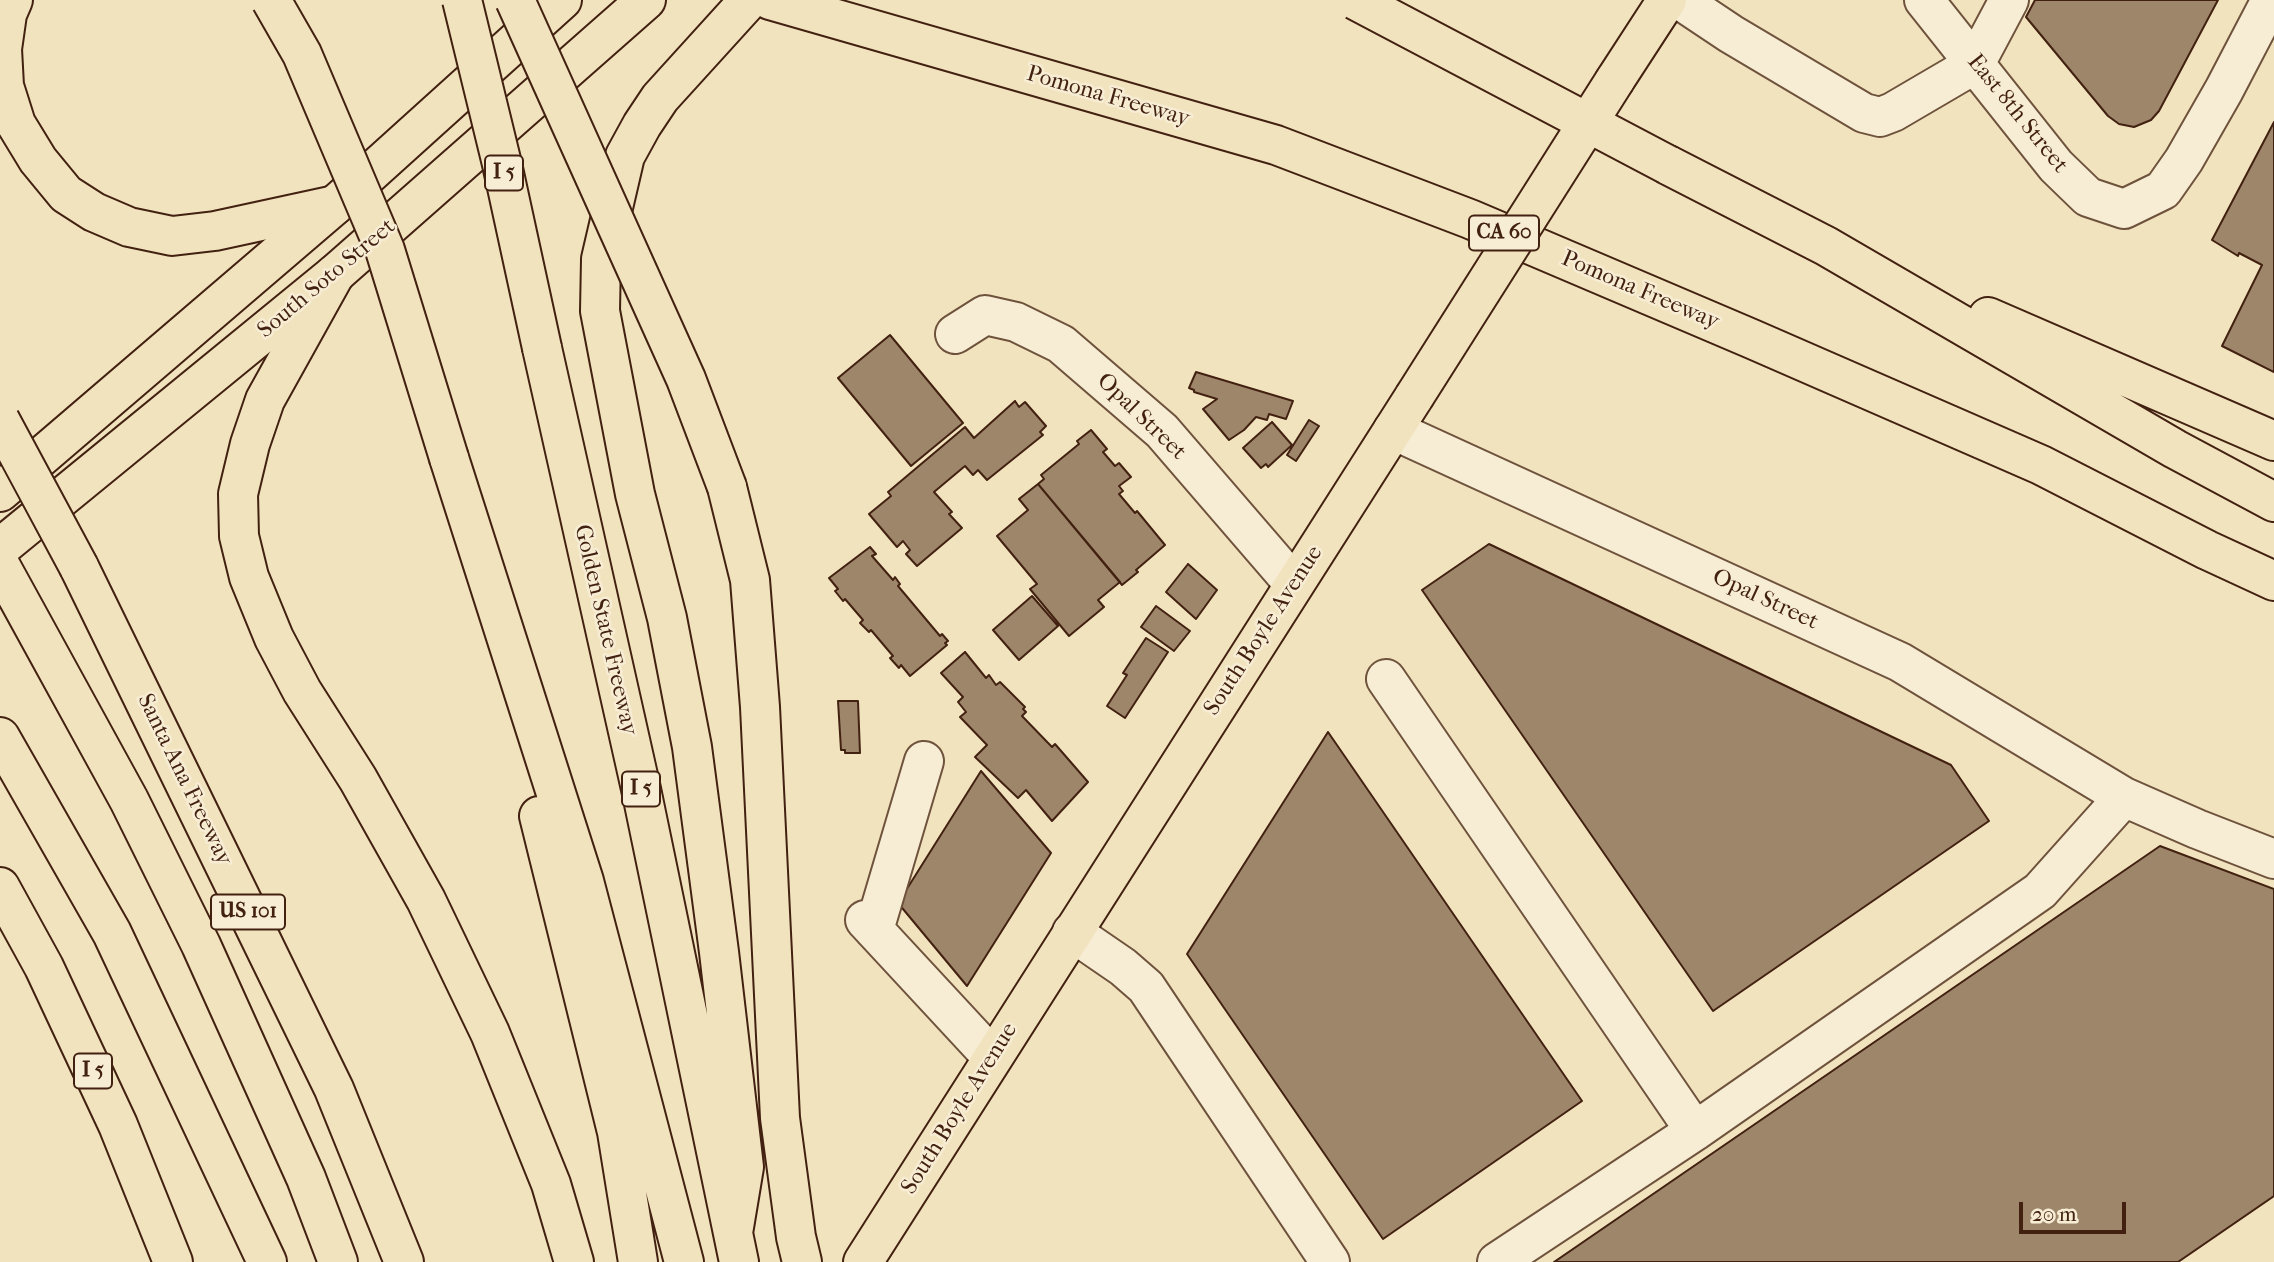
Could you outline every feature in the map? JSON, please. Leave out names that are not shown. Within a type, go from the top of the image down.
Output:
[{"type":"main road","points":[[13,0],[7,14],[2,49],[5,86],[16,124],[38,160],[66,194],[94,212],[129,227],[172,236],[215,231],[335,205]]},
{"type":"main road","points":[[271,0],[302,54],[385,250],[584,881],[684,1262]]},
{"type":"main road","name":"Golden State Freeway","points":[[462,0],[502,164],[641,789],[736,1247]]},
{"type":"main road","points":[[515,0],[686,379],[727,487],[750,580],[760,707],[780,1118],[796,1237],[802,1262]]},
{"type":"main road","points":[[0,492],[335,205],[562,0]]},
{"type":"main road","points":[[736,1247],[744,1167],[692,747],[667,618],[635,494],[600,311],[601,259],[625,156],[660,97],[749,0]]},
{"type":"main road","name":"Pomona Freeway","points":[[770,0],[1276,145],[1471,219],[2028,460],[2207,551]]},
{"type":"main road","points":[[1355,0],[1826,246],[2175,449],[2274,502]]},
{"type":"main road","name":"South Boyle Avenue","points":[[863,1262],[1667,0]]},
{"type":"main road","name":"South Soto Street","points":[[0,548],[335,274],[639,7]]},
{"type":"main road","points":[[1826,246],[2274,441]]},
{"type":"main road","points":[[335,274],[265,400],[250,444],[238,494],[239,536],[249,577],[274,638],[302,691],[358,779],[426,900],[490,1033],[551,1184],[574,1262]]},
{"type":"main road","name":"Santa Ana Freeway","points":[[0,419],[79,567],[334,1089],[404,1262]]},
{"type":"main road","points":[[449,457],[617,1132],[638,1262]]},
{"type":"main road","points":[[2207,551],[2274,581]]},
{"type":"main road","points":[[2207,551],[2274,590]]},
{"type":"main road","name":"US 101","points":[[0,565],[129,800],[201,945],[306,1178],[338,1262]]},
{"type":"main road","points":[[0,737],[112,933],[267,1262]]},
{"type":"main road","name":"I 5","points":[[0,887],[44,967],[118,1125],[173,1262]]},
{"type":"street","points":[[1679,0],[1864,113],[1880,117],[1975,64],[2009,0]]},
{"type":"street","name":"East 8th Street","points":[[1924,0],[2056,166],[2088,197],[2124,209],[2163,190],[2184,160],[2272,0]]},
{"type":"street","name":"Opal Street","points":[[955,334],[985,315],[1016,322],[1061,344],[1162,431],[1294,584]]},
{"type":"street","name":"Opal Street","points":[[1393,430],[1900,662],[2124,797],[2274,859]]},
{"type":"street","points":[[1386,679],[1695,1131]]},
{"type":"street","points":[[924,761],[869,925],[992,1057]]},
{"type":"street","points":[[1497,1262],[1695,1131],[2040,891],[2124,797]]},
{"type":"street","points":[[1072,932],[1124,967],[1146,987],[1330,1262]]},
{"type":"building","points":[[2035,0],[2218,0],[2159,111],[2151,120],[2134,127],[2119,124],[2108,116],[2026,17]]},
{"type":"building","points":[[2274,122],[2274,372],[2222,346],[2262,265],[2239,253],[2238,256],[2212,240]]},
{"type":"building","points":[[890,335],[963,423],[911,466],[838,378]]},
{"type":"building","points":[[1196,372],[1293,401],[1286,419],[1269,414],[1267,420],[1256,417],[1244,430],[1229,440],[1203,409],[1217,399],[1189,388]]},
{"type":"building","points":[[1015,401],[1019,407],[1025,402],[1046,426],[1040,432],[1043,435],[987,480],[978,470],[973,475],[965,466],[934,492],[962,528],[917,566],[906,554],[910,550],[903,541],[897,547],[869,514],[891,496],[888,492],[965,427],[974,438]]},
{"type":"building","points":[[1309,420],[1319,426],[1296,461],[1287,455]]},
{"type":"building","points":[[1272,422],[1292,445],[1268,467],[1266,464],[1261,468],[1243,448]]},
{"type":"building","points":[[1091,430],[1107,449],[1103,452],[1115,466],[1119,463],[1131,477],[1119,486],[1123,491],[1119,494],[1165,545],[1122,585],[1038,484],[1044,479],[1041,475],[1079,444],[1077,441]]},
{"type":"building","points":[[1038,484],[1120,582],[1098,600],[1104,607],[1069,636],[1030,589],[1037,584],[997,536],[1028,510],[1019,499]]},
{"type":"building","points":[[1489,544],[1951,765],[1989,821],[1713,1011],[1422,590]]},
{"type":"building","points":[[870,547],[876,554],[872,556],[893,580],[895,577],[900,584],[898,586],[940,636],[942,634],[948,641],[945,643],[947,645],[910,676],[901,665],[899,668],[890,658],[893,656],[871,630],[869,632],[860,623],[863,620],[845,599],[843,601],[829,578]]},
{"type":"building","points":[[1188,564],[1217,590],[1196,619],[1166,592]]},
{"type":"building","points":[[1032,596],[1058,626],[1019,660],[993,630]]},
{"type":"building","points":[[1156,606],[1190,631],[1174,651],[1141,627]]},
{"type":"building","points":[[1146,638],[1168,652],[1125,718],[1107,706],[1127,675],[1123,673]]},
{"type":"building","points":[[965,652],[986,678],[989,675],[996,685],[1000,682],[1025,707],[1023,709],[1026,712],[1022,716],[1052,747],[1055,744],[1088,782],[1052,821],[1026,790],[1018,798],[975,757],[987,745],[960,717],[966,712],[958,702],[963,697],[941,673]]},
{"type":"building","points":[[838,701],[858,701],[860,753],[845,753],[845,750],[841,750]]},
{"type":"building","points":[[1328,732],[1582,1101],[1383,1239],[1187,954]]},
{"type":"building","points":[[981,771],[1051,853],[967,986],[898,903]]},
{"type":"building","points":[[2160,846],[2274,889],[2274,1196],[2178,1262],[1554,1262]]}]
